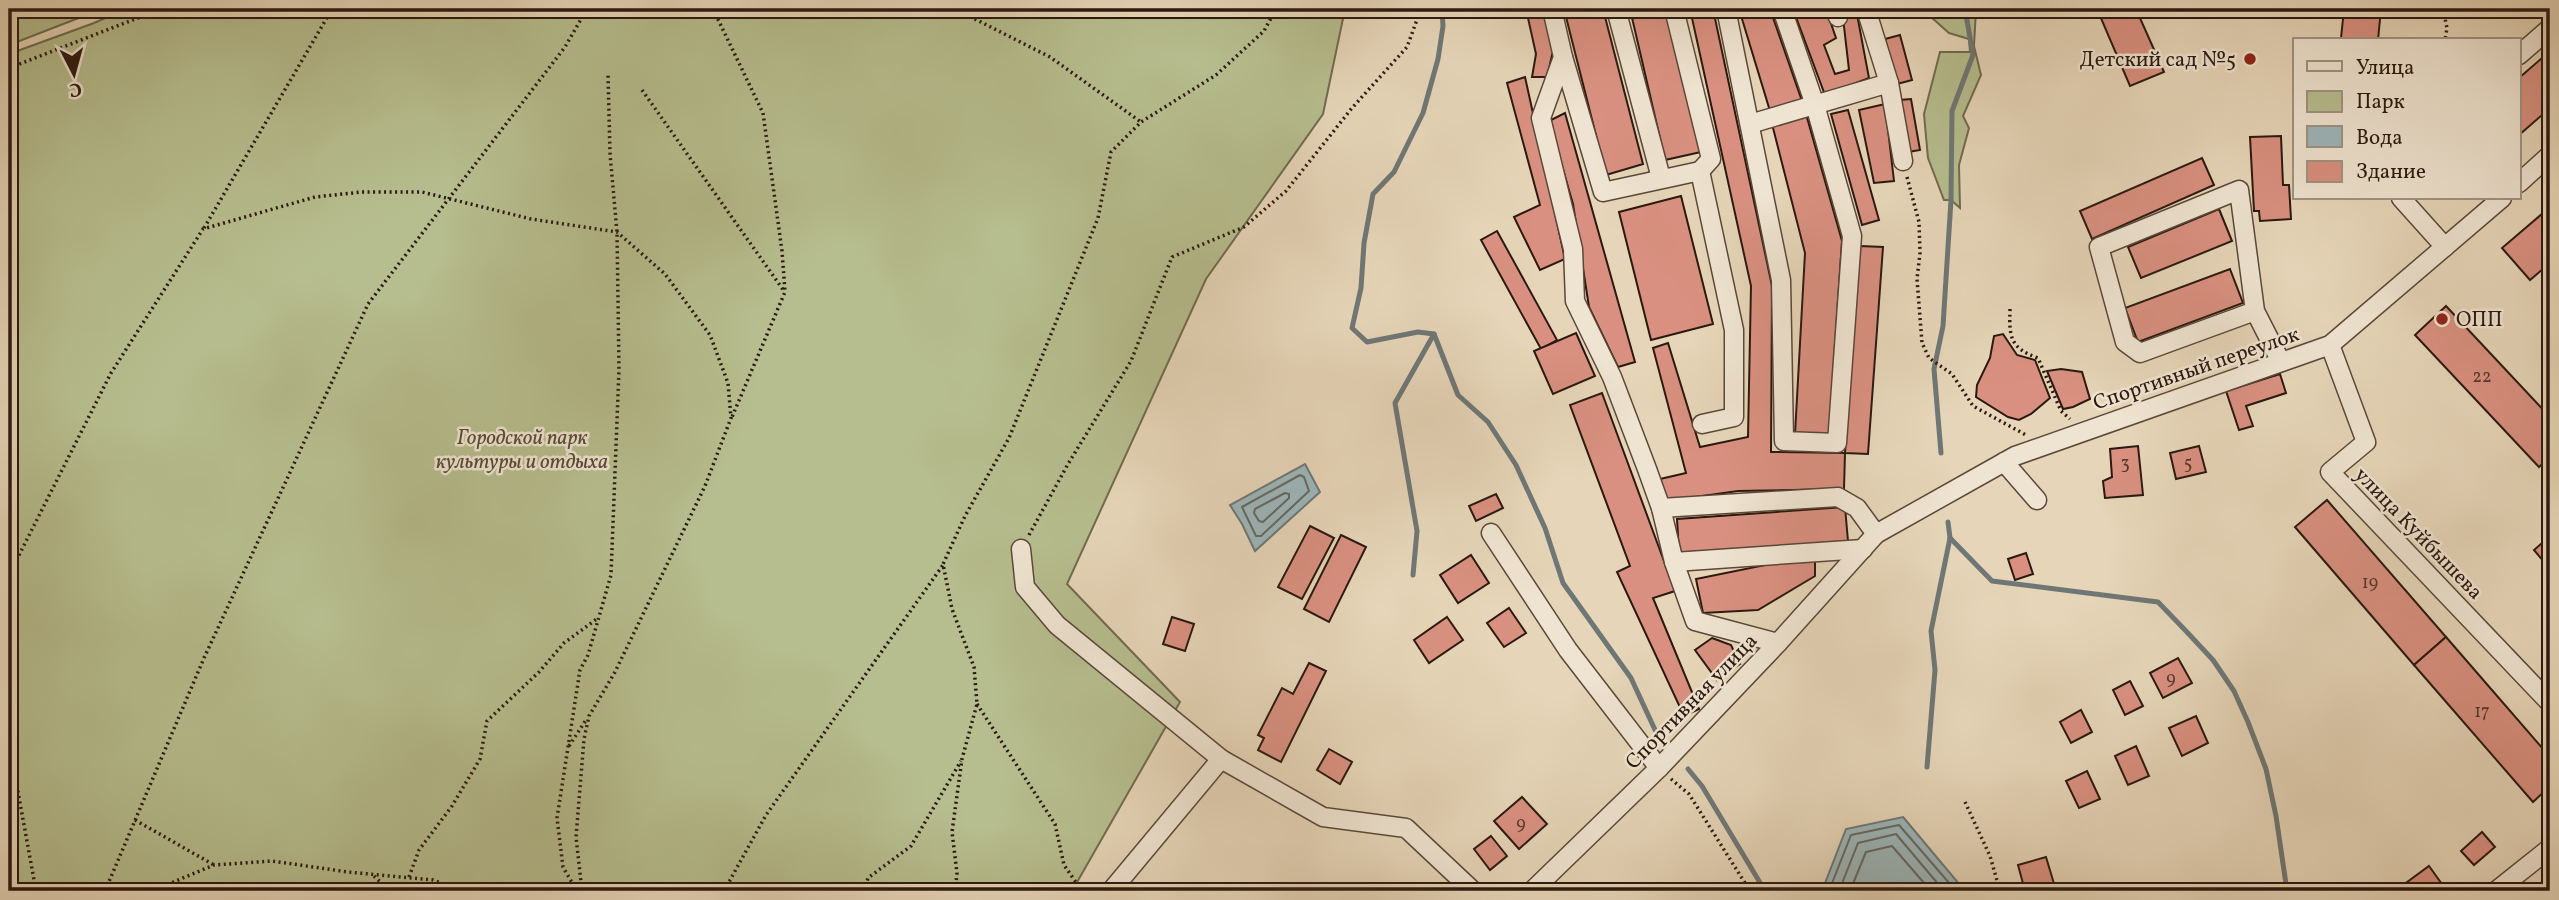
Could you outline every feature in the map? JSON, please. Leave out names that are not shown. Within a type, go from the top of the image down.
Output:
[{"type":"street","points":[[1552,9],[1563,57],[1603,192],[1700,171],[1711,159],[1674,9]]},
{"type":"street","points":[[1616,9],[1661,178]]},
{"type":"street","points":[[1726,9],[1782,280],[1784,441],[1837,443],[1852,236],[1815,105],[1782,9]]},
{"type":"street","points":[[1866,9],[1889,83],[1903,161]]},
{"type":"street","points":[[2520,54],[2550,28]]},
{"type":"street","points":[[1563,57],[1541,118],[1573,249],[1574,301],[1612,377],[1661,508],[1674,562],[1695,621],[1778,643]]},
{"type":"street","points":[[1749,124],[1889,83]]},
{"type":"street","points":[[2520,182],[2550,155]]},
{"type":"street","points":[[1700,171],[1734,330],[1734,416],[1702,424]]},
{"type":"street","points":[[2255,311],[2140,353],[2125,342],[2099,247],[2239,190],[2255,311],[2281,362]]},
{"type":"street","points":[[2403,200],[2445,247]]},
{"type":"street","name":"Спортивный переулок","points":[[1875,534],[2004,462],[2042,446],[2330,345],[2500,200]]},
{"type":"street","name":"улица Куйбышева","points":[[2330,345],[2366,442],[2330,472],[2550,703]]},
{"type":"street","points":[[2004,462],[2038,500]]},
{"type":"street","points":[[1661,508],[1838,497],[1857,508],[1875,534]]},
{"type":"street","points":[[1491,533],[1568,650],[1659,768]]},
{"type":"street","name":"Спортивная улица","points":[[1532,891],[1659,768],[1778,643],[1875,534]]},
{"type":"street","points":[[1674,562],[1863,549]]},
{"type":"street","points":[[1021,550],[1025,587],[1057,625],[1221,759],[1323,817],[1406,828],[1473,891]]},
{"type":"street","points":[[1111,891],[1221,759]]},
{"type":"street","points":[[2496,891],[2550,848]]},
{"type":"path","points":[[9,68],[161,9]]},
{"type":"path","points":[[9,575],[111,373],[203,229],[332,9]]},
{"type":"path","points":[[105,891],[204,658],[368,304],[565,47],[587,9]]},
{"type":"path","points":[[568,748],[615,672],[705,486],[785,292],[763,113],[712,9]]},
{"type":"path","points":[[956,9],[1050,57],[1141,122]]},
{"type":"path","points":[[724,891],[766,815],[943,564],[965,516],[1009,439],[1098,218],[1111,152],[1141,122],[1216,75],[1264,30],[1276,9]]},
{"type":"path","points":[[1021,550],[1068,464],[1131,361],[1172,257],[1244,227],[1286,191],[1352,108],[1407,47],[1418,17],[1398,9]]},
{"type":"path","points":[[2443,9],[2447,28],[2445,38]]},
{"type":"path","points":[[580,891],[562,867],[557,818],[580,670],[588,655],[611,575],[619,369],[618,232],[610,154],[608,74]]},
{"type":"path","points":[[642,90],[785,292]]},
{"type":"path","points":[[1903,161],[1919,222],[1918,289],[1922,343],[1929,358],[1952,374],[1973,406],[2042,446]]},
{"type":"path","points":[[203,229],[315,197],[362,192],[422,192],[531,219],[618,232],[665,274],[710,335],[728,383],[732,418]]},
{"type":"path","points":[[2010,309],[2009,324],[2013,340],[2020,351],[2038,358],[2061,411],[2085,431]]},
{"type":"path","points":[[943,564],[953,609],[974,667],[978,704],[962,759],[952,832],[957,873],[955,891]]},
{"type":"path","points":[[409,877],[419,850],[452,806],[480,759],[487,721],[539,672],[564,643],[600,616]]},
{"type":"path","points":[[978,704],[1055,824],[1064,865],[1082,891]]},
{"type":"path","points":[[580,891],[576,837],[584,739],[589,716]]},
{"type":"path","points":[[9,742],[36,891]]},
{"type":"path","points":[[864,891],[869,878],[911,846],[962,759]]},
{"type":"path","points":[[1659,768],[1689,794],[1749,891]]},
{"type":"path","points":[[1965,802],[1990,856],[2000,891]]},
{"type":"path","points":[[135,820],[214,865]]},
{"type":"path","points":[[152,891],[214,865],[272,861],[433,880],[462,891]]},
{"type":"path","points":[[372,874],[390,891]]},
{"type":"green space","points":[[9,9],[102,9],[9,45]]},
{"type":"green space","name":"Городской парк культуры и отдыха","points":[[126,9],[1345,9],[1323,114],[1206,279],[1067,584],[1180,702],[1072,891],[9,891],[9,54]]},
{"type":"green space","points":[[1922,9],[1976,9],[1974,46],[1981,75],[1963,116],[1969,128],[1959,165],[1960,208],[1951,200],[1944,200],[1928,158],[1924,114],[1940,52],[1970,52],[1969,39],[1949,33]]},
{"type":"water","points":[[1305,464],[1320,492],[1255,551],[1230,505]]},
{"type":"water","points":[[1903,817],[1965,891],[1822,891],[1846,829]]},
{"type":"building","points":[[1526,9],[1544,9],[1553,51],[1547,77],[1532,77],[1536,54]]},
{"type":"building","points":[[1564,9],[1603,9],[1643,164],[1606,175]]},
{"type":"building","points":[[1630,9],[1665,9],[1701,152],[1665,160]]},
{"type":"building","points":[[1690,9],[1713,9],[1772,286],[1771,452],[1845,453],[1844,489],[1738,491],[1667,501],[1660,479],[1686,473],[1653,348],[1668,343],[1700,447],[1748,437],[1751,286]]},
{"type":"building","points":[[1739,9],[1770,9],[1802,101],[1770,111]]},
{"type":"building","points":[[1793,9],[1826,9],[1836,38],[1824,45],[1835,74],[1849,70],[1842,9],[1856,9],[1869,78],[1825,95]]},
{"type":"building","points":[[2097,9],[2136,9],[2164,72],[2130,86]]},
{"type":"building","points":[[2344,9],[2381,9],[2378,38],[2341,38]]},
{"type":"building","points":[[1900,35],[1912,80],[1897,84],[1885,39]]},
{"type":"building","points":[[2550,51],[2550,108],[2520,134],[2520,77]]},
{"type":"building","points":[[1525,77],[1565,259],[1540,270],[1514,217],[1540,205],[1507,83]]},
{"type":"building","points":[[1911,99],[1920,150],[1908,152],[1900,100]]},
{"type":"building","points":[[1885,104],[1894,181],[1874,183],[1859,110]]},
{"type":"building","points":[[1848,110],[1879,220],[1862,225],[1831,114]]},
{"type":"building","points":[[1565,113],[1635,362],[1618,367],[1589,307],[1573,204],[1549,121]]},
{"type":"building","points":[[1806,114],[1842,241],[1829,435],[1795,434],[1805,253],[1772,124]]},
{"type":"building","points":[[2281,136],[2283,185],[2289,185],[2291,219],[2260,221],[2259,211],[2254,211],[2250,137]]},
{"type":"building","points":[[2202,158],[2214,185],[2092,239],[2080,211]]},
{"type":"building","points":[[1681,196],[1713,324],[1651,340],[1619,212]]},
{"type":"building","points":[[2550,207],[2550,263],[2530,280],[2502,248]]},
{"type":"building","points":[[2219,209],[2232,241],[2141,278],[2128,247]]},
{"type":"building","points":[[1497,231],[1557,340],[1541,349],[1481,240]]},
{"type":"building","points":[[1860,246],[1883,247],[1868,454],[1845,453]]},
{"type":"building","points":[[2230,269],[2243,303],[2138,342],[2125,308]]},
{"type":"building","points":[[2446,306],[2550,417],[2550,457],[2539,467],[2415,335]]},
{"type":"building","points":[[1576,333],[1595,376],[1553,394],[1534,351]]},
{"type":"building","points":[[2003,334],[2017,355],[2035,360],[2050,398],[2019,420],[2008,417],[1976,397],[1977,385],[1990,358],[1994,336]]},
{"type":"building","points":[[2061,369],[2082,372],[2090,399],[2063,409],[2047,371]]},
{"type":"building","points":[[2280,374],[2286,393],[2246,406],[2253,426],[2239,430],[2226,391]]},
{"type":"building","points":[[1602,393],[1675,591],[1653,598],[1699,709],[1684,716],[1617,572],[1630,566],[1570,405]]},
{"type":"building","points":[[2138,446],[2143,495],[2105,498],[2103,481],[2112,477],[2110,449]]},
{"type":"building","points":[[2199,446],[2206,472],[2176,479],[2170,453]]},
{"type":"building","points":[[1496,494],[1503,508],[1476,521],[1469,506]]},
{"type":"building","points":[[2327,500],[2446,637],[2414,665],[2295,527]]},
{"type":"building","points":[[1845,507],[1848,541],[1679,553],[1677,519]]},
{"type":"building","points":[[1310,526],[1334,538],[1302,599],[1278,587]]},
{"type":"building","points":[[1341,535],[1366,547],[1329,622],[1304,609]]},
{"type":"building","points":[[2550,536],[2550,569],[2534,550]]},
{"type":"building","points":[[2026,553],[2033,574],[2015,580],[2008,559]]},
{"type":"building","points":[[1471,555],[1489,583],[1458,603],[1440,575]]},
{"type":"building","points":[[1815,560],[1815,576],[1758,610],[1703,613],[1696,579],[1785,561]]},
{"type":"building","points":[[1509,608],[1526,633],[1504,647],[1487,623]]},
{"type":"building","points":[[1172,617],[1194,624],[1185,651],[1163,644]]},
{"type":"building","points":[[1447,617],[1463,640],[1429,663],[1414,640]]},
{"type":"building","points":[[2446,637],[2550,757],[2550,786],[2533,802],[2414,665]]},
{"type":"building","points":[[1712,638],[1731,645],[1740,664],[1717,680],[1695,650]]},
{"type":"building","points":[[2178,658],[2192,683],[2163,698],[2150,673]]},
{"type":"building","points":[[1309,663],[1326,671],[1281,762],[1258,750],[1264,738],[1258,735],[1282,688],[1293,694]]},
{"type":"building","points":[[2130,681],[2143,706],[2125,715],[2113,690]]},
{"type":"building","points":[[2081,710],[2092,732],[2071,743],[2060,722]]},
{"type":"building","points":[[2196,716],[2208,743],[2182,756],[2169,728]]},
{"type":"building","points":[[2136,746],[2149,776],[2128,785],[2115,756]]},
{"type":"building","points":[[1329,749],[1352,762],[1340,784],[1317,770]]},
{"type":"building","points":[[2087,771],[2100,799],[2079,808],[2066,781]]},
{"type":"building","points":[[1522,797],[1547,824],[1519,849],[1494,821]]},
{"type":"building","points":[[2482,832],[2495,847],[2474,865],[2461,851]]},
{"type":"building","points":[[1491,836],[1507,856],[1490,870],[1474,849]]},
{"type":"building","points":[[2046,857],[2055,887],[2025,891],[2018,865]]},
{"type":"building","points":[[2429,866],[2444,887],[2438,891],[2395,891]]},
{"type":"building","points":[[2550,880],[2550,891],[2544,891],[2541,886]]},
{"type":"waterway","points":[[1442,9],[1443,26],[1438,59],[1423,113],[1394,172],[1373,194],[1364,243],[1361,288],[1352,328],[1367,342],[1418,332],[1434,334],[1458,395],[1488,422],[1516,465],[1545,528],[1563,583],[1631,678],[1656,732],[1663,741]]},
{"type":"waterway","points":[[1941,453],[1934,369],[1943,326],[1951,200],[1952,111],[1973,55],[1965,9]]},
{"type":"waterway","points":[[1413,575],[1417,531],[1395,403],[1434,334]]},
{"type":"waterway","points":[[1927,767],[1935,670],[1931,631],[1950,538],[1948,522]]},
{"type":"waterway","points":[[1950,538],[1992,581],[2158,602],[2185,630],[2213,660],[2234,691],[2248,722],[2266,769],[2287,891]]},
{"type":"waterway","points":[[1688,769],[1702,786],[1765,891]]},
{"type":"place","name":"Детский сад №5","points":[[2250,59]]},
{"type":"place","name":"ОПП","points":[[2442,319]]}]
